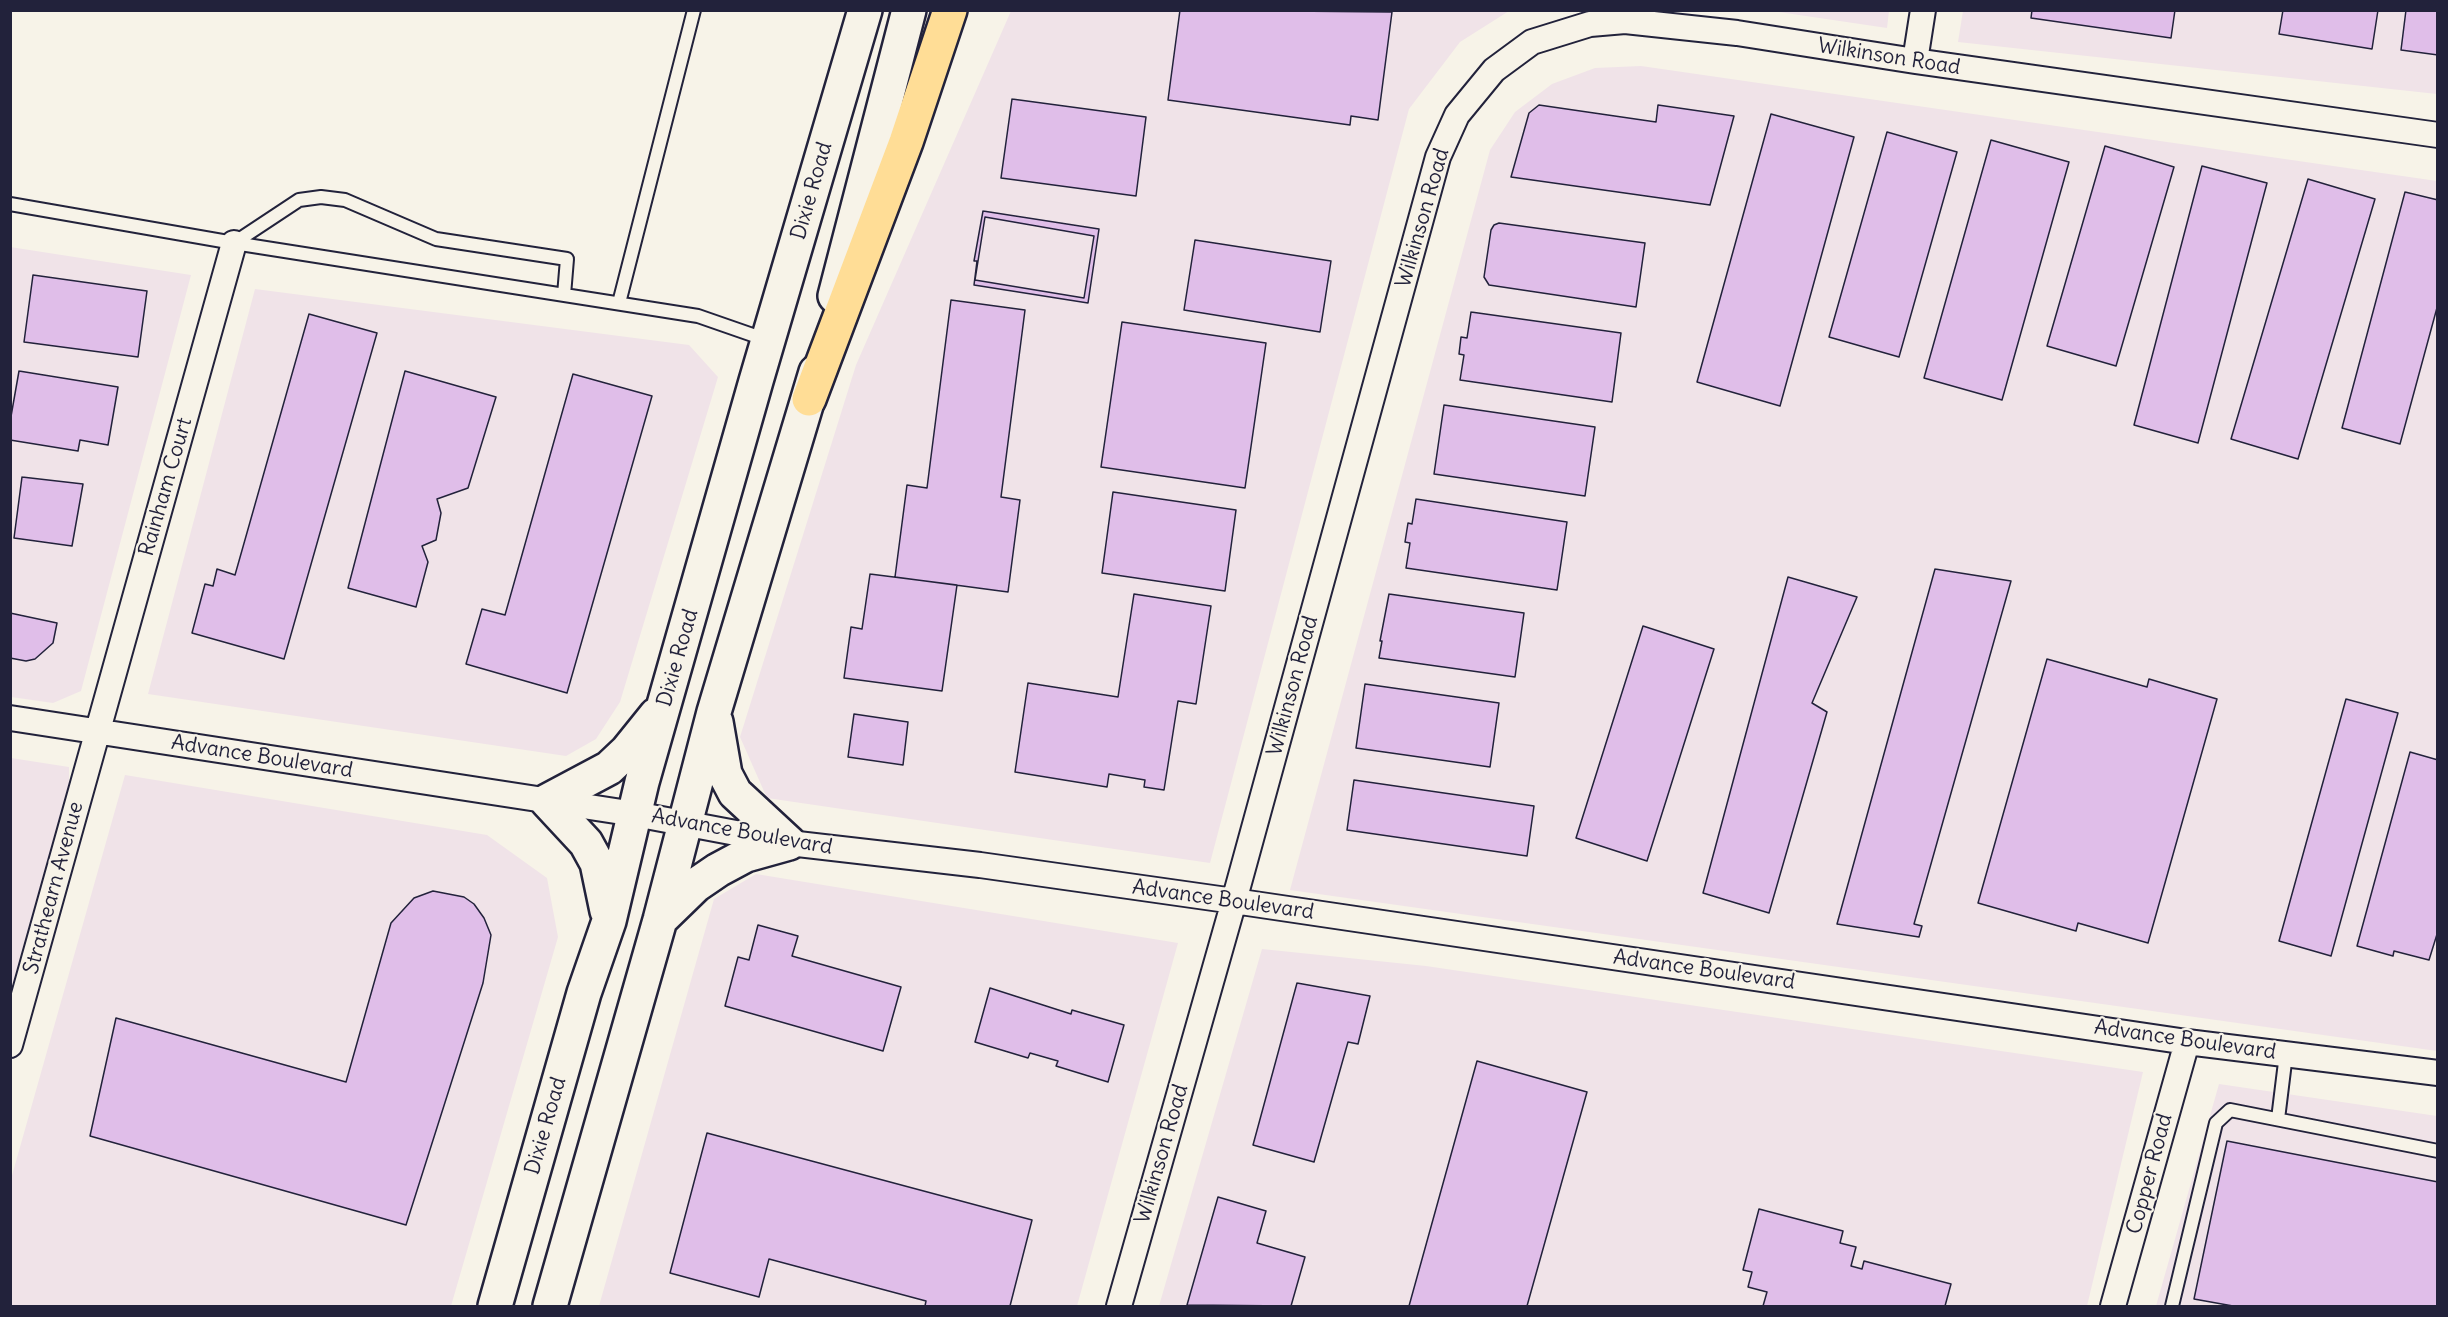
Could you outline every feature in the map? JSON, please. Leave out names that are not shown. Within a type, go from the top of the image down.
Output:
[{"type":"highway","points":[[809,399],[906,142],[950,10]]},
{"type":"main road","name":"Dixie Road","points":[[495,1306],[584,993],[609,921],[666,702],[768,340],[865,10]]},
{"type":"main road","points":[[550,1306],[660,920],[714,712],[809,399],[909,10]]},
{"type":"main road","points":[[609,921],[597,862],[586,843],[548,801],[609,768],[627,751],[666,702]]},
{"type":"main road","points":[[714,712],[725,774],[735,793],[789,843]]},
{"type":"main road","points":[[660,920],[696,885],[718,870],[746,855],[789,843]]},
{"type":"street","points":[[1915,61],[1923,10]]},
{"type":"street","name":"Wilkinson Road","points":[[1119,1306],[1234,901],[1438,157],[1457,115],[1494,70],[1532,42],[1590,24],[1625,21],[1737,33],[1915,61],[2438,135]]},
{"type":"street","name":"Rainham Court","points":[[98,730],[234,243]]},
{"type":"street","name":"Advance Boulevard","points":[[10,718],[635,814],[789,843],[980,865],[2187,1042],[2438,1073]]},
{"type":"street","name":"Strathearn Avenue","points":[[10,1045],[98,730]]},
{"type":"street","name":"Copper Road","points":[[2113,1306],[2187,1042]]},
{"type":"lane","points":[[619,303],[694,10]]},
{"type":"lane","points":[[234,243],[299,200],[321,197],[345,200],[436,239],[567,259],[564,295]]},
{"type":"lane","points":[[10,204],[234,243],[698,316],[768,340]]},
{"type":"lane","points":[[2278,1119],[2286,1054]]},
{"type":"lane","points":[[2172,1306],[2216,1123],[2230,1110],[2438,1152]]},
{"type":"shaded area","points":[[1889,10],[1887,28],[1772,11]]},
{"type":"shaded area","points":[[1011,11],[1509,11],[1460,42],[1409,109],[1210,863],[767,798],[740,737],[856,365]]},
{"type":"shaded area","points":[[1963,11],[2437,11],[2437,94],[1958,42]]},
{"type":"shaded area","points":[[1641,66],[2437,181],[2437,1051],[1290,890],[1490,150],[1515,112],[1552,84],[1595,68]]},
{"type":"shaded area","points":[[10,247],[191,275],[81,691],[53,703],[11,697]]},
{"type":"shaded area","points":[[255,289],[689,345],[718,377],[620,702],[596,739],[566,756],[148,694]]},
{"type":"shaded area","points":[[11,758],[69,767],[69,783],[11,989]]},
{"type":"shaded area","points":[[125,775],[487,835],[547,878],[558,937],[451,1306],[11,1306],[11,1179]]},
{"type":"shaded area","points":[[756,874],[1178,943],[1077,1306],[599,1306],[714,899]]},
{"type":"shaded area","points":[[1262,949],[1426,966],[2143,1072],[2087,1306],[1159,1306]]},
{"type":"shaded area","points":[[2219,1084],[2437,1116],[2437,1306],[2156,1306]]},
{"type":"building","points":[[1180,10],[1392,12],[1378,120],[1351,116],[1350,125],[1168,100]]},
{"type":"building","points":[[2032,10],[2175,10],[2171,38],[2031,18]]},
{"type":"building","points":[[2283,10],[2378,10],[2372,49],[2279,34]]},
{"type":"building","points":[[2406,10],[2438,10],[2438,55],[2401,50]]},
{"type":"building","points":[[1012,99],[1146,117],[1136,196],[1001,178]]},
{"type":"building","points":[[1539,105],[1656,122],[1658,105],[1734,116],[1710,205],[1511,177],[1529,113]]},
{"type":"building","points":[[1771,114],[1854,137],[1780,406],[1697,382]]},
{"type":"building","points":[[1887,132],[1957,152],[1899,357],[1829,337]]},
{"type":"building","points":[[1991,140],[2069,162],[2002,400],[1924,378]]},
{"type":"building","points":[[2105,146],[2174,167],[2116,366],[2047,346]]},
{"type":"building","points":[[2202,166],[2267,183],[2198,443],[2134,425]]},
{"type":"building","points":[[2308,179],[2375,199],[2298,459],[2231,439]]},
{"type":"building","points":[[2405,192],[2438,200],[2438,304],[2400,444],[2342,428]]},
{"type":"building","points":[[983,211],[1099,229],[1088,303],[974,285],[977,261],[974,261]]},
{"type":"building","points":[[985,217],[1094,236],[1084,298],[975,280]]},
{"type":"building","points":[[1499,223],[1645,243],[1636,307],[1489,285],[1484,277],[1491,230]]},
{"type":"building","points":[[1195,240],[1331,261],[1320,332],[1184,310]]},
{"type":"building","points":[[33,275],[147,291],[138,357],[24,342]]},
{"type":"building","points":[[951,300],[1025,310],[1001,497],[1020,500],[1008,592],[895,577],[907,485],[927,488]]},
{"type":"building","points":[[1471,312],[1621,333],[1612,402],[1460,380],[1464,355],[1459,354],[1461,337],[1467,338]]},
{"type":"building","points":[[309,314],[377,333],[284,659],[192,633],[205,584],[213,586],[217,569],[235,575]]},
{"type":"building","points":[[1122,322],[1266,343],[1245,488],[1101,467]]},
{"type":"building","points":[[19,371],[118,387],[108,445],[80,440],[78,451],[10,440],[10,422]]},
{"type":"building","points":[[405,371],[496,397],[468,488],[437,499],[441,513],[436,540],[422,546],[428,562],[416,607],[348,588]]},
{"type":"building","points":[[573,374],[652,396],[567,693],[466,664],[482,609],[505,615]]},
{"type":"building","points":[[1444,405],[1595,427],[1585,496],[1434,474]]},
{"type":"building","points":[[22,477],[83,484],[72,546],[14,538]]},
{"type":"building","points":[[1113,492],[1236,510],[1225,591],[1102,573]]},
{"type":"building","points":[[1416,499],[1567,522],[1557,590],[1406,568],[1410,543],[1405,542],[1408,523],[1412,524]]},
{"type":"building","points":[[1935,569],[2011,581],[1914,924],[1922,926],[1919,937],[1837,924]]},
{"type":"building","points":[[870,574],[957,585],[942,691],[844,678],[851,627],[862,629]]},
{"type":"building","points":[[1788,577],[1857,597],[1812,703],[1827,712],[1769,913],[1703,893]]},
{"type":"building","points":[[1134,594],[1211,606],[1196,704],[1178,701],[1164,790],[1144,787],[1145,780],[1109,774],[1107,787],[1015,772],[1028,683],[1118,697]]},
{"type":"building","points":[[1389,594],[1524,613],[1515,677],[1379,658]]},
{"type":"building","points":[[10,613],[57,623],[53,643],[35,659],[26,661],[10,658]]},
{"type":"building","points":[[1643,626],[1714,649],[1647,861],[1576,838]]},
{"type":"building","points":[[2047,659],[2147,687],[2149,679],[2217,699],[2148,943],[2078,923],[2076,931],[1978,903]]},
{"type":"building","points":[[1365,684],[1499,703],[1490,767],[1356,748]]},
{"type":"building","points":[[2346,699],[2398,713],[2331,956],[2279,941]]},
{"type":"building","points":[[854,714],[908,722],[903,765],[848,757]]},
{"type":"building","points":[[2410,752],[2438,760],[2438,931],[2429,960],[2394,951],[2393,956],[2357,946]]},
{"type":"building","points":[[1354,780],[1534,806],[1527,856],[1347,830]]},
{"type":"building","points":[[433,891],[464,897],[474,904],[484,918],[491,935],[483,983],[406,1225],[90,1136],[116,1018],[346,1082],[391,923],[414,898]]},
{"type":"building","points":[[758,925],[798,936],[792,956],[901,987],[883,1051],[725,1006],[738,957],[749,960]]},
{"type":"building","points":[[1297,983],[1370,996],[1358,1044],[1348,1042],[1314,1162],[1253,1145]]},
{"type":"building","points":[[990,988],[1071,1014],[1072,1010],[1124,1025],[1108,1082],[1056,1066],[1058,1061],[1030,1053],[1028,1058],[975,1042]]},
{"type":"building","points":[[1477,1061],[1587,1092],[1527,1306],[1409,1306]]},
{"type":"building","points":[[707,1133],[1032,1220],[1010,1306],[925,1306],[926,1301],[769,1259],[759,1297],[670,1273]]},
{"type":"building","points":[[2227,1141],[2438,1182],[2438,1306],[2233,1306],[2194,1299]]},
{"type":"building","points":[[1218,1197],[1266,1211],[1257,1243],[1305,1257],[1291,1306],[1187,1305]]},
{"type":"building","points":[[1759,1209],[1843,1231],[1840,1243],[1856,1247],[1851,1266],[1862,1269],[1864,1261],[1951,1284],[1945,1306],[1763,1306],[1767,1292],[1748,1287],[1752,1272],[1743,1270]]}]
